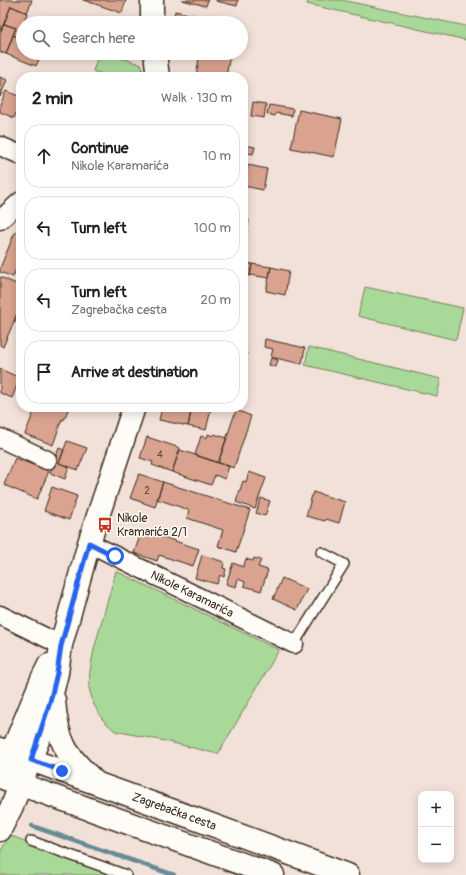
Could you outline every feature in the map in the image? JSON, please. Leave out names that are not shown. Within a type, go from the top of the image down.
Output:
[{"type":"main road","points":[[152,0],[152,16]]},
{"type":"main road","points":[[156,60],[157,72]]},
{"type":"main road","points":[[14,754],[41,731],[53,688],[61,646],[89,543],[132,412]]},
{"type":"main road","points":[[0,830],[12,806],[6,781],[14,754],[42,679],[61,646]]},
{"type":"main road","points":[[53,688],[56,723],[63,745],[69,755],[96,783]]},
{"type":"main road","name":"Zagrebačka cesta","points":[[14,754],[178,812],[348,875]]},
{"type":"main road","points":[[6,781],[273,875]]},
{"type":"street","points":[[0,146],[16,154]]},
{"type":"street","points":[[0,220],[16,205]]},
{"type":"street","points":[[0,438],[47,460]]},
{"type":"street","name":"Nikole Karamarića","points":[[89,543],[294,644]]},
{"type":"street","points":[[0,615],[61,646]]},
{"type":"lane","points":[[294,644],[344,564],[321,552]]},
{"type":"lane","points":[[31,840],[126,875]]},
{"type":"green space","points":[[308,0],[341,0],[466,26],[466,40],[307,4]]},
{"type":"green space","points":[[97,60],[128,60],[142,65],[143,72],[96,72],[93,71]]},
{"type":"green space","points":[[365,287],[463,308],[456,340],[358,316]]},
{"type":"green space","points":[[309,347],[441,379],[437,396],[305,365]]},
{"type":"green space","points":[[116,571],[279,650],[218,754],[115,731],[103,720],[94,705],[89,688],[90,671],[94,649]]},
{"type":"green space","points":[[9,835],[111,875],[0,875],[0,853]]},
{"type":"building","points":[[0,0],[32,0],[27,13],[11,6],[0,30]]},
{"type":"building","points":[[83,0],[126,0],[122,13]]},
{"type":"building","points":[[182,0],[208,0],[206,6]]},
{"type":"building","points":[[216,0],[238,0],[237,6]]},
{"type":"building","points":[[11,6],[27,13],[26,16],[16,16],[16,28],[4,24]]},
{"type":"building","points":[[175,11],[197,16],[174,16]]},
{"type":"building","points":[[4,24],[16,28],[6,54],[0,52],[0,33]]},
{"type":"building","points":[[16,28],[16,36],[13,35]]},
{"type":"building","points":[[13,35],[16,36],[16,58],[6,54]]},
{"type":"building","points":[[21,60],[39,60],[36,66]]},
{"type":"building","points":[[199,60],[229,60],[227,72],[197,72]]},
{"type":"building","points":[[0,77],[7,80],[0,97]]},
{"type":"building","points":[[6,91],[16,95],[16,113],[14,118],[0,112],[0,105]]},
{"type":"building","points":[[253,102],[266,104],[264,118],[251,116]]},
{"type":"building","points":[[269,105],[293,109],[292,116],[276,113],[275,116],[267,114]]},
{"type":"building","points":[[299,110],[342,119],[334,157],[291,148]]},
{"type":"building","points":[[248,146],[255,147],[253,154],[248,153]]},
{"type":"building","points":[[248,165],[267,169],[263,190],[248,187]]},
{"type":"building","points":[[15,232],[16,270],[13,277],[0,272],[0,268]]},
{"type":"building","points":[[248,263],[252,264],[250,276],[248,276]]},
{"type":"building","points":[[252,264],[271,267],[269,278],[250,275]]},
{"type":"building","points":[[271,267],[289,271],[285,295],[266,291]]},
{"type":"building","points":[[0,277],[16,284],[16,317],[3,347],[0,345]]},
{"type":"building","points":[[265,339],[305,348],[302,364],[271,357],[273,349],[264,347]]},
{"type":"building","points":[[271,358],[278,360],[276,367],[269,365]]},
{"type":"building","points":[[0,369],[16,376],[16,388],[12,398],[0,393]]},
{"type":"building","points":[[34,412],[67,412],[64,420],[62,419],[53,445],[25,434]]},
{"type":"building","points":[[161,412],[191,412],[188,426],[159,420]]},
{"type":"building","points":[[191,412],[210,412],[206,430],[188,426]]},
{"type":"building","points":[[235,412],[241,412],[251,416],[234,468],[218,463]]},
{"type":"building","points":[[208,434],[213,436],[214,434],[227,438],[218,463],[195,455],[201,436],[207,438]]},
{"type":"building","points":[[147,437],[180,448],[172,472],[152,465],[153,462],[140,458]]},
{"type":"building","points":[[67,441],[87,448],[78,470],[59,463]]},
{"type":"building","points":[[59,448],[64,450],[59,463],[69,467],[65,479],[50,473]]},
{"type":"building","points":[[180,450],[229,466],[225,479],[215,475],[211,485],[172,472]]},
{"type":"building","points":[[15,458],[49,471],[37,499],[4,485]]},
{"type":"building","points":[[249,472],[266,478],[255,509],[236,502],[243,481],[246,482]]},
{"type":"building","points":[[139,474],[163,482],[155,507],[130,498]]},
{"type":"building","points":[[163,482],[250,510],[236,552],[218,546],[223,530],[187,518],[189,510],[157,499]]},
{"type":"building","points":[[52,487],[77,496],[69,520],[44,511]]},
{"type":"building","points":[[313,492],[345,502],[339,523],[326,519],[325,521],[306,516]]},
{"type":"building","points":[[261,498],[270,501],[265,516],[256,513]]},
{"type":"building","points":[[142,530],[199,549],[193,566],[159,555],[157,561],[134,553]]},
{"type":"building","points":[[202,555],[224,562],[223,568],[226,569],[224,577],[220,575],[217,584],[195,578]]},
{"type":"building","points":[[254,558],[261,560],[258,567],[268,570],[261,591],[244,586],[245,582],[238,579],[236,587],[226,584],[233,563],[243,567],[246,559],[253,561]]},
{"type":"building","points":[[282,578],[307,589],[297,610],[273,599]]},
{"type":"waterway","points":[[32,826],[174,875]]},
{"type":"place","name":"Nikole Kramarića 2/1","points":[[105,525]]},
{"type":"route","points":[[62,771],[31,760],[50,702],[57,673],[61,646],[89,543],[115,556]]}]
